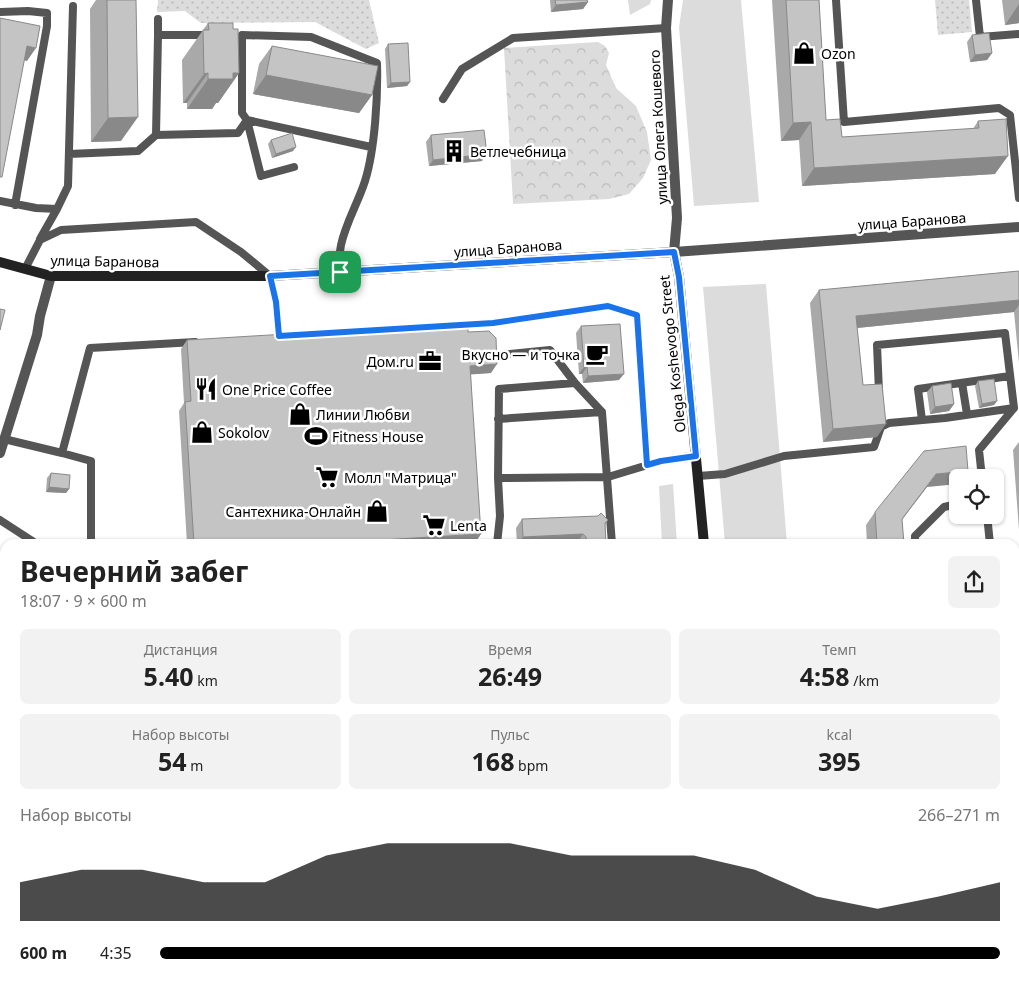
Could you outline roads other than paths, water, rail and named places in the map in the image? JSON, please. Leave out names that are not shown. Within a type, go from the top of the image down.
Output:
[{"type":"main road","name":"улица Баранова","points":[[0,262],[51,276],[270,276],[674,252]]},
{"type":"main road","name":"Olega Koshevogo Street","points":[[674,252],[679,277],[704,539]]},
{"type":"street","name":"улица Олега Кошевого","points":[[668,0],[666,28],[677,218],[674,252]]},
{"type":"street","name":"улица Баранова","points":[[674,252],[1019,227]]},
{"type":"street","points":[[0,453],[37,336],[40,316],[51,276]]},
{"type":"lane","points":[[836,0],[844,122],[999,108],[1010,114],[1019,198]]},
{"type":"lane","points":[[976,0],[980,37],[1019,34]]},
{"type":"lane","points":[[25,269],[68,186],[73,6]]},
{"type":"lane","points":[[0,12],[28,11],[47,13],[15,204]]},
{"type":"lane","points":[[156,135],[158,19]]},
{"type":"lane","points":[[443,99],[462,68],[513,38],[666,28]]},
{"type":"lane","points":[[158,35],[222,35]]},
{"type":"lane","points":[[232,35],[311,37],[377,63],[377,90],[371,147],[365,180],[340,247],[340,272]]},
{"type":"lane","points":[[242,35],[242,113],[247,120],[261,176],[294,167]]},
{"type":"lane","points":[[69,154],[138,151],[156,135],[238,133],[247,120]]},
{"type":"lane","points":[[247,120],[371,147]]},
{"type":"lane","points":[[0,201],[36,208],[57,209]]},
{"type":"lane","points":[[40,240],[61,230],[196,222],[241,252],[270,276],[276,302],[279,336]]},
{"type":"lane","points":[[454,325],[493,323],[608,306],[637,315],[647,465]]},
{"type":"lane","points":[[880,400],[876,345],[1005,334],[1014,408],[979,450],[981,469]]},
{"type":"lane","points":[[269,337],[289,336]]},
{"type":"lane","points":[[62,453],[90,348],[200,341]]},
{"type":"lane","points":[[510,354],[550,350],[575,383],[602,412],[612,539]]},
{"type":"lane","points":[[922,420],[918,389],[1010,376]]},
{"type":"lane","points":[[497,539],[500,516],[498,478],[499,389],[575,383]]},
{"type":"lane","points":[[962,383],[967,414]]},
{"type":"lane","points":[[881,427],[889,423],[1014,408]]},
{"type":"lane","points":[[498,419],[602,412]]},
{"type":"lane","points":[[698,476],[725,474],[784,456],[874,447],[881,427],[881,418]]},
{"type":"lane","points":[[4,439],[91,461],[91,539]]},
{"type":"lane","points":[[498,478],[608,477],[661,461],[696,456]]},
{"type":"lane","points":[[915,539],[915,536],[944,508],[949,507]]},
{"type":"lane","points":[[0,520],[29,539]]},
{"type":"lane","points":[[988,524],[989,539]]},
{"type":"place","name":"Ozon","points":[[804,53]]},
{"type":"place","name":"Ветлечебница","points":[[454,151]]},
{"type":"place","name":"Вкусно — и точка","points":[[597,354]]},
{"type":"place","name":"Дом.ru","points":[[430,361]]},
{"type":"place","name":"One Price Coffee","points":[[206,389]]},
{"type":"place","name":"Линии Любви","points":[[300,414]]},
{"type":"place","name":"Sokolov","points":[[202,432]]},
{"type":"place","name":"Fitness House","points":[[316,436]]},
{"type":"place","name":"Молл \"Матрица\"","points":[[327,477]]},
{"type":"place","name":"Сантехника-Онлайн","points":[[377,511]]},
{"type":"place","name":"Lenta","points":[[434,525]]}]
